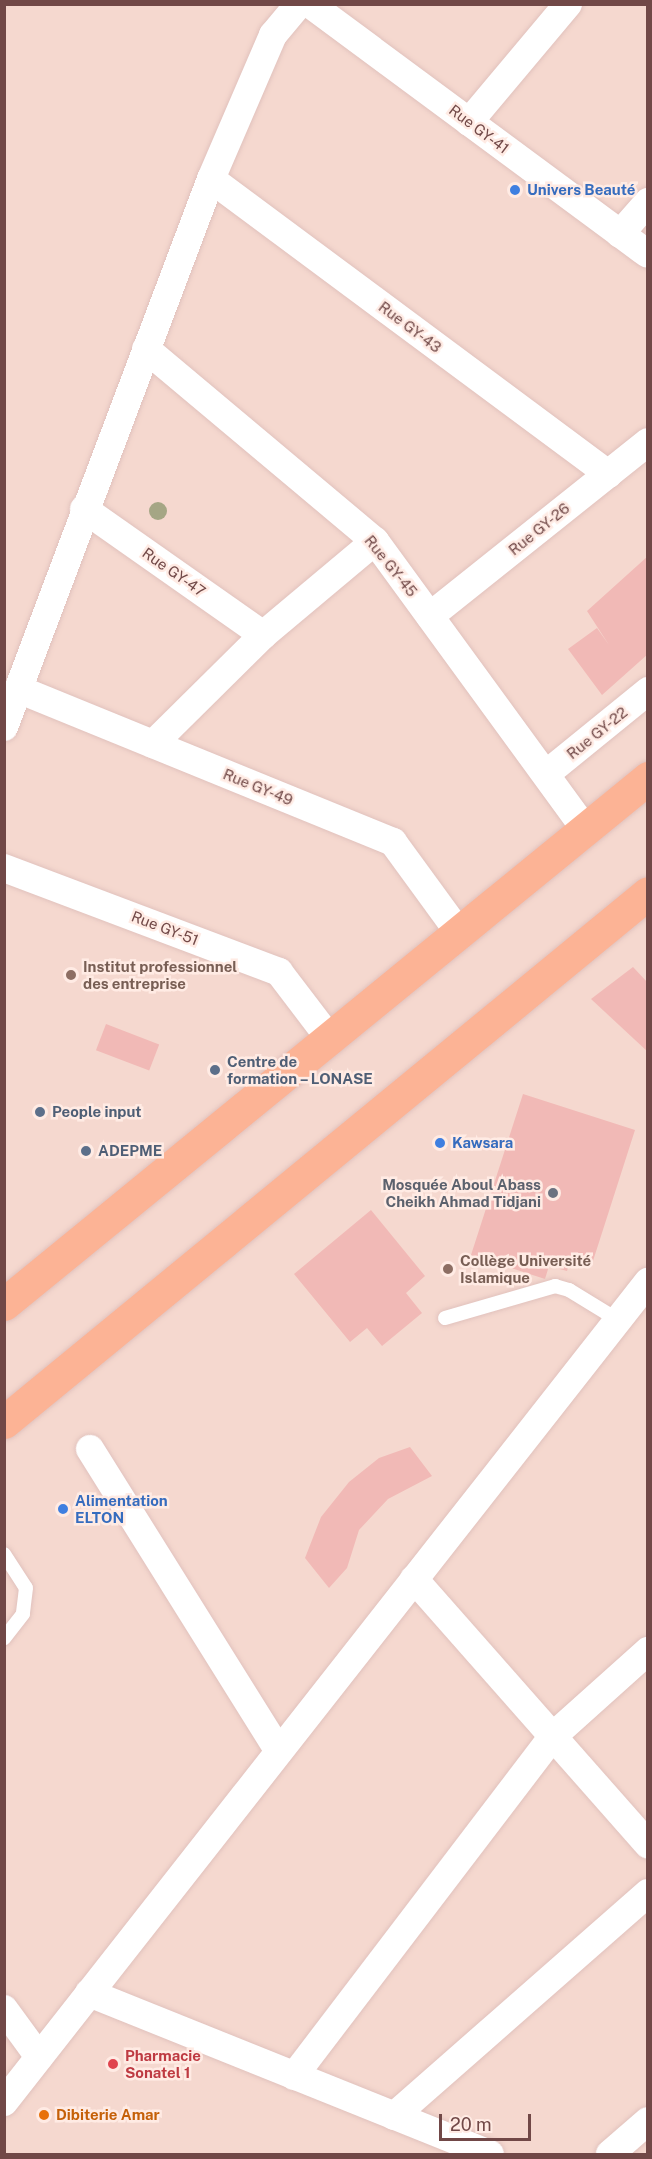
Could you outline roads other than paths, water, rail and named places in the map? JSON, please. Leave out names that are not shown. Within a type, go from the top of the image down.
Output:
[{"type":"main road","points":[[4,1304],[648,778]]},
{"type":"main road","points":[[4,1422],[648,893]]},
{"type":"street","points":[[469,122],[568,4]]},
{"type":"street","points":[[4,727],[84,509],[212,179],[273,35],[296,6]]},
{"type":"street","name":"Rue GY-41","points":[[296,6],[469,122],[648,254]]},
{"type":"street","name":"Rue GY-43","points":[[212,179],[608,474]]},
{"type":"street","points":[[620,234],[648,202]]},
{"type":"street","name":"Rue GY-45","points":[[146,349],[375,541],[586,830]]},
{"type":"street","name":"Rue GY-26","points":[[430,616],[648,442]]},
{"type":"street","name":"Rue GY-47","points":[[84,509],[263,635]]},
{"type":"street","points":[[153,744],[263,635],[375,541]]},
{"type":"street","name":"Rue GY-49","points":[[18,689],[393,842],[459,934]]},
{"type":"street","name":"Rue GY-22","points":[[546,774],[648,691]]},
{"type":"street","name":"Rue GY-51","points":[[4,868],[279,972],[330,1039]]},
{"type":"street","points":[[4,2102],[618,1320],[645,1290]]},
{"type":"street","points":[[90,1449],[279,1751]]},
{"type":"street","points":[[414,1579],[648,1844]]},
{"type":"street","points":[[294,2076],[552,1737],[648,1651]]},
{"type":"street","points":[[394,2116],[648,1893]]},
{"type":"street","points":[[89,1993],[490,2154]]},
{"type":"street","points":[[4,2010],[39,2057]]},
{"type":"street","points":[[610,2154],[648,2121]]},
{"type":"lane","points":[[445,1318],[555,1286],[569,1290],[618,1320]]},
{"type":"lane","points":[[4,1554],[26,1588],[23,1614],[4,1638]]},
{"type":"place","name":"Univers Beauté","points":[[515,190]]},
{"type":"place","name":"Institut professionnel des entreprise","points":[[71,975]]},
{"type":"place","name":"Centre de formation – LONASE","points":[[215,1070]]},
{"type":"place","name":"People input","points":[[40,1112]]},
{"type":"place","name":"Kawsara","points":[[440,1143]]},
{"type":"place","name":"ADEPME","points":[[86,1151]]},
{"type":"place","name":"Mosquée Aboul Abass Cheikh Ahmad Tidjani","points":[[553,1193]]},
{"type":"place","name":"Collège Université Islamique","points":[[448,1269]]},
{"type":"place","name":"Alimentation ELTON","points":[[63,1509]]},
{"type":"place","name":"Pharmacie Sonatel 1","points":[[113,2064]]},
{"type":"place","name":"Dibiterie Amar","points":[[44,2115]]}]
